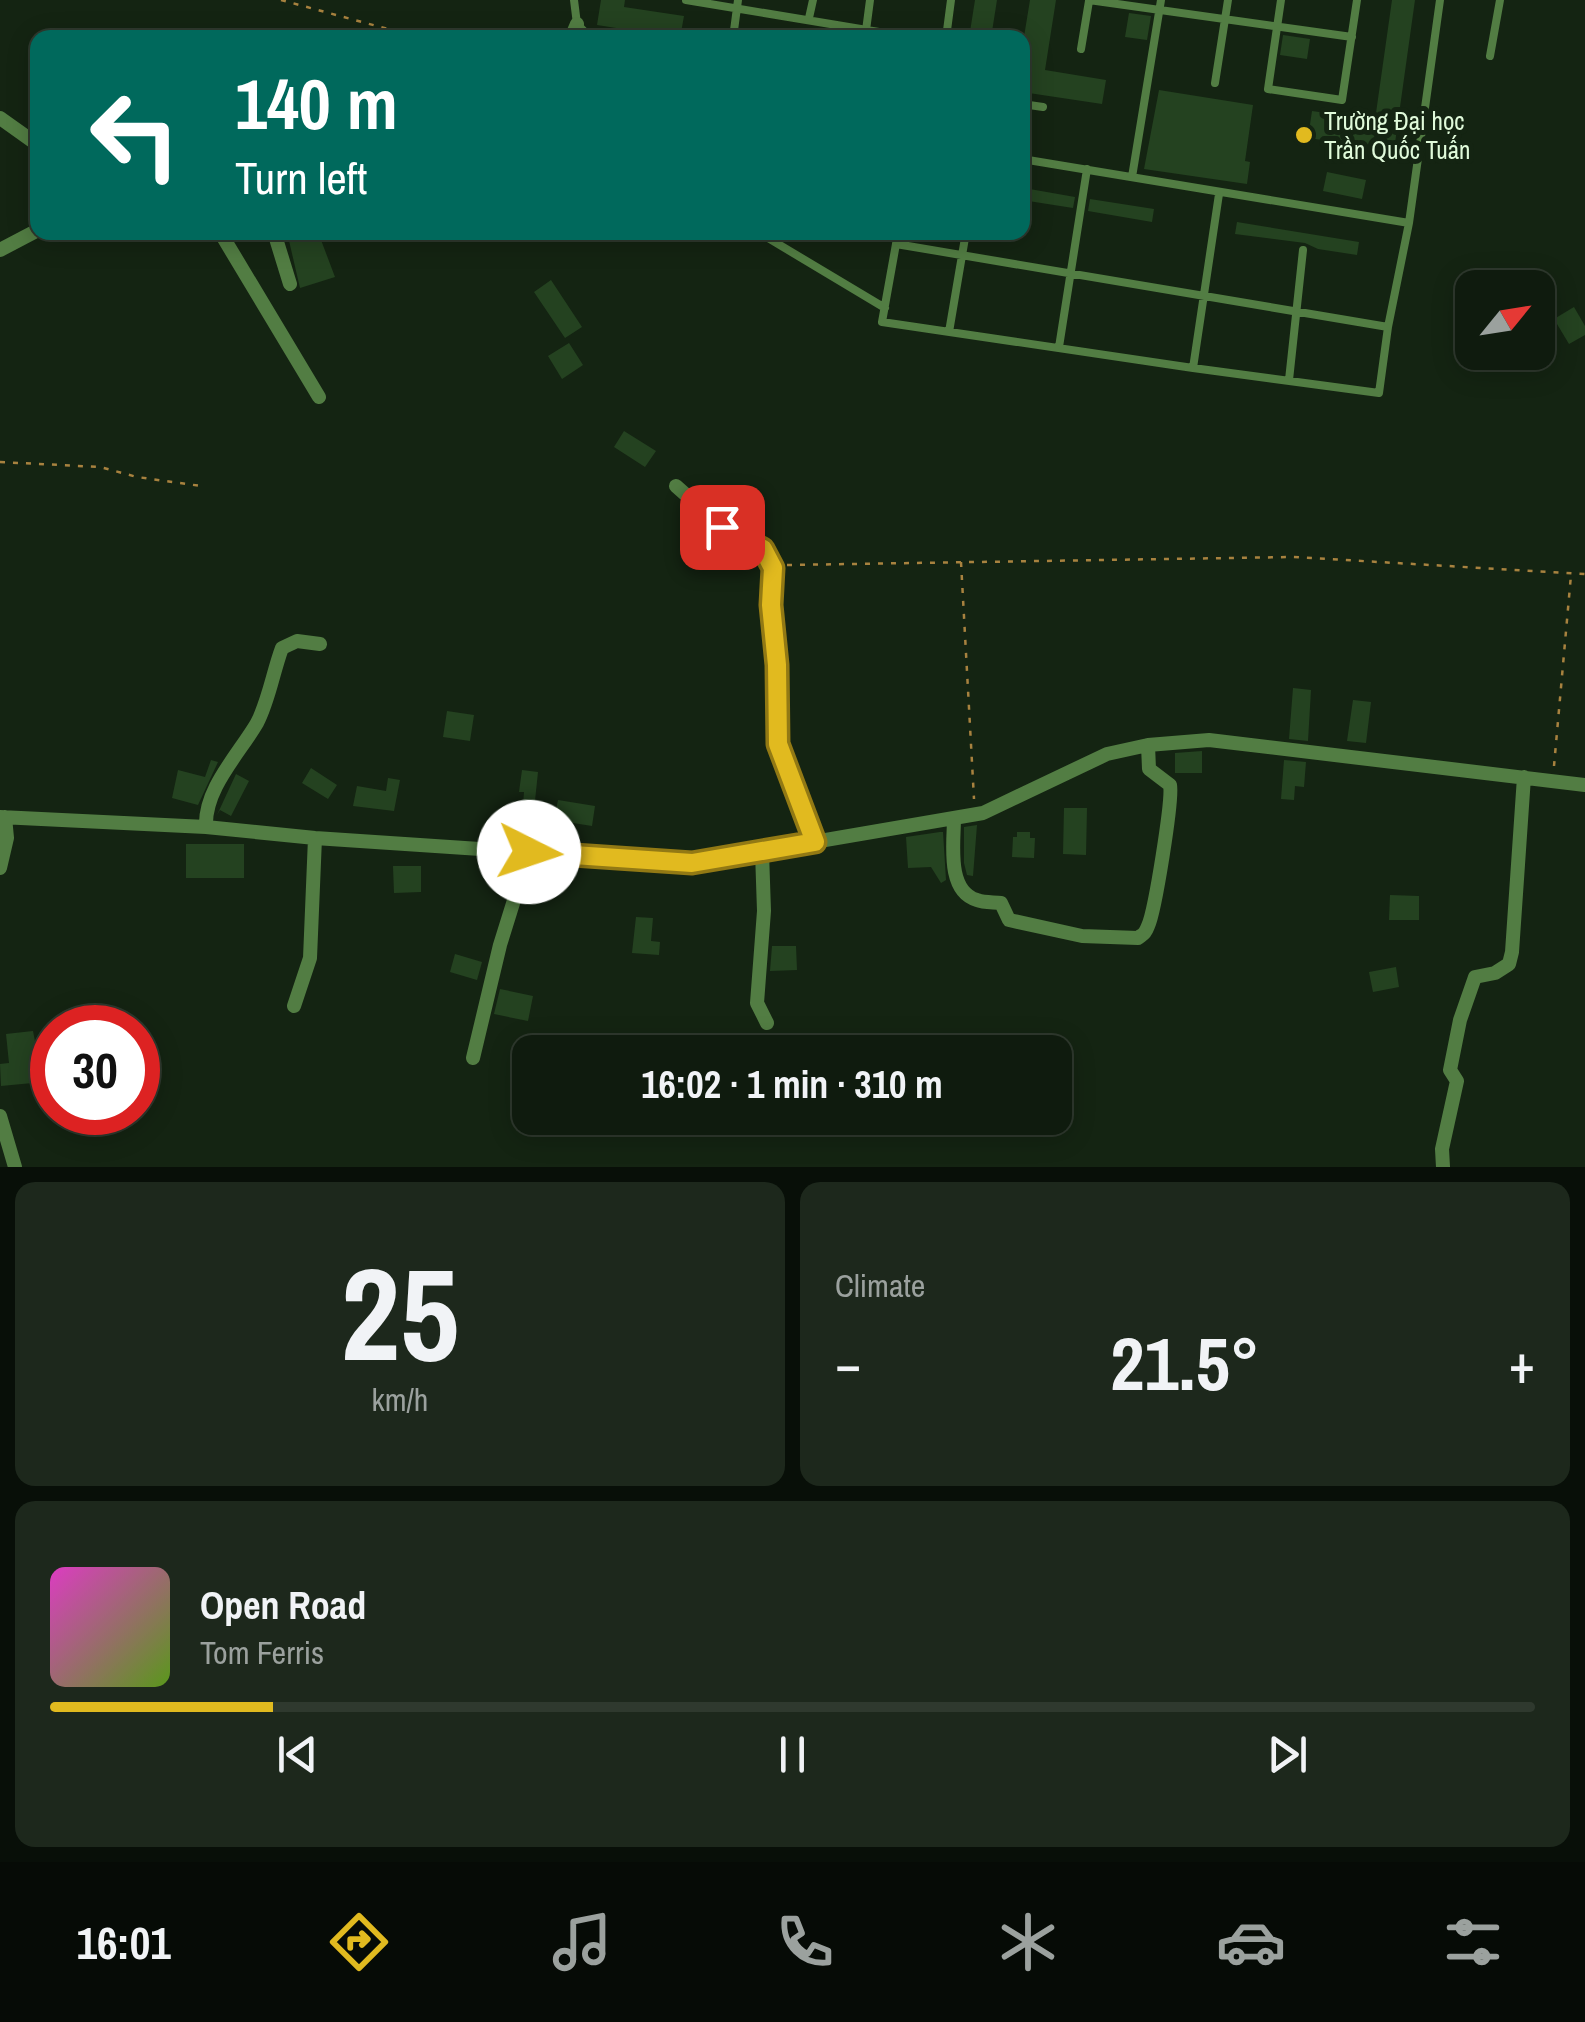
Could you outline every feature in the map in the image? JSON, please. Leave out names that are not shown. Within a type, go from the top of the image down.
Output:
[{"type":"street","points":[[0,118],[30,139]]},
{"type":"street","points":[[0,250],[30,234]]},
{"type":"street","points":[[225,240],[319,397]]},
{"type":"street","points":[[276,240],[290,284]]},
{"type":"street","points":[[676,486],[722,527],[763,549],[772,565],[778,744],[815,842]]},
{"type":"street","points":[[206,827],[205,814],[223,775],[256,724],[282,648],[298,640],[320,644]]},
{"type":"street","points":[[0,868],[7,838],[3,817],[206,827],[692,863],[975,815],[1003,806],[1107,754],[1148,745],[1210,740],[1585,784]]},
{"type":"street","points":[[954,818],[953,866],[969,896],[979,902],[1002,903],[1009,920],[1044,930],[1138,938],[1148,927],[1154,907],[1165,824],[1173,798],[1170,785],[1150,769],[1148,745]]},
{"type":"street","points":[[1443,1167],[1442,1150],[1458,1081],[1450,1070],[1460,1020],[1474,977],[1494,973],[1509,964],[1512,952],[1524,777]]},
{"type":"street","points":[[294,1006],[310,958],[315,838]]},
{"type":"street","points":[[473,1058],[500,946],[529,852]]},
{"type":"street","points":[[762,852],[764,911],[757,1003],[767,1023]]},
{"type":"street","points":[[0,1116],[15,1167]]},
{"type":"lane","points":[[574,0],[574,30]]},
{"type":"lane","points":[[686,0],[738,4],[854,30]]},
{"type":"lane","points":[[809,18],[813,0]]},
{"type":"lane","points":[[865,30],[870,0]]},
{"type":"lane","points":[[947,30],[951,0]]},
{"type":"lane","points":[[1081,50],[1089,0],[1160,4],[1226,19],[1352,37]]},
{"type":"lane","points":[[1215,83],[1228,0]]},
{"type":"lane","points":[[1281,0],[1268,89],[1342,100],[1356,0]]},
{"type":"lane","points":[[897,240],[882,322],[1379,393],[1440,0]]},
{"type":"lane","points":[[1490,56],[1500,0]]},
{"type":"lane","points":[[734,30],[738,4]]},
{"type":"lane","points":[[1132,178],[1160,4]]},
{"type":"lane","points":[[1030,105],[1044,107]]},
{"type":"lane","points":[[1030,160],[1408,223]]},
{"type":"lane","points":[[1059,348],[1088,170]]},
{"type":"lane","points":[[1193,368],[1220,194]]},
{"type":"lane","points":[[771,240],[884,308]]},
{"type":"lane","points":[[949,332],[965,240]]},
{"type":"lane","points":[[896,244],[1388,327]]},
{"type":"lane","points":[[1289,380],[1302,250]]},
{"type":"path","points":[[281,0],[392,30]]},
{"type":"path","points":[[0,462],[100,468],[201,486]]},
{"type":"path","points":[[772,565],[1293,557],[1585,574]]},
{"type":"path","points":[[961,561],[975,815]]},
{"type":"path","points":[[1553,782],[1571,573]]},
{"type":"building","points":[[601,0],[625,0],[624,7],[684,16],[681,30],[629,30],[597,25]]},
{"type":"building","points":[[975,0],[997,0],[992,30],[970,30]]},
{"type":"building","points":[[1030,0],[1056,0],[1045,70],[1106,80],[1102,104],[1030,93],[1030,30],[1025,30]]},
{"type":"building","points":[[1392,0],[1415,0],[1394,150],[1308,138],[1312,111],[1375,120]]},
{"type":"building","points":[[1129,13],[1151,16],[1147,40],[1125,37]]},
{"type":"building","points":[[1283,35],[1310,39],[1307,59],[1280,55]]},
{"type":"building","points":[[1159,90],[1253,105],[1245,161],[1250,162],[1247,184],[1144,169]]},
{"type":"building","points":[[1327,172],[1366,180],[1362,199],[1323,191]]},
{"type":"building","points":[[1030,189],[1075,197],[1073,208],[1030,201]]},
{"type":"building","points":[[1090,199],[1154,209],[1152,222],[1088,211]]},
{"type":"building","points":[[1237,222],[1359,242],[1357,255],[1305,243],[1235,234]]},
{"type":"building","points":[[289,240],[321,240],[335,277],[300,288]]},
{"type":"building","points":[[551,280],[582,327],[565,338],[534,292]]},
{"type":"building","points":[[1574,307],[1585,326],[1585,335],[1569,344],[1555,318]]},
{"type":"building","points":[[569,343],[583,365],[562,379],[548,356]]},
{"type":"building","points":[[624,431],[656,451],[645,467],[614,447]]},
{"type":"building","points":[[1293,688],[1311,690],[1308,741],[1289,739]]},
{"type":"building","points":[[1353,700],[1371,702],[1366,743],[1347,741]]},
{"type":"building","points":[[447,711],[474,715],[470,741],[443,737]]},
{"type":"building","points":[[1202,751],[1202,773],[1175,773],[1175,753]]},
{"type":"building","points":[[211,760],[218,762],[198,805],[172,798],[178,770],[205,777]]},
{"type":"building","points":[[1284,760],[1306,762],[1304,787],[1295,786],[1294,800],[1281,799]]},
{"type":"building","points":[[311,768],[337,785],[328,799],[302,783]]},
{"type":"building","points":[[522,770],[538,772],[533,820],[522,819]]},
{"type":"building","points":[[236,774],[249,781],[231,816],[220,810],[217,815]]},
{"type":"building","points":[[388,778],[400,780],[394,811],[353,806],[357,786],[386,791]]},
{"type":"building","points":[[558,800],[595,806],[592,826],[554,820]]},
{"type":"building","points":[[1064,808],[1087,808],[1086,855],[1063,854]]},
{"type":"building","points":[[977,825],[973,876],[967,875],[964,863],[964,827]]},
{"type":"building","points":[[943,832],[946,880],[941,883],[931,867],[908,868],[906,837]]},
{"type":"building","points":[[1017,832],[1030,832],[1030,838],[1035,838],[1034,858],[1012,857]]},
{"type":"building","points":[[186,844],[244,844],[244,878],[186,878]]},
{"type":"building","points":[[393,866],[421,866],[421,892],[394,893]]},
{"type":"building","points":[[1390,895],[1419,896],[1419,920],[1389,920]]},
{"type":"building","points":[[636,917],[653,918],[651,941],[660,942],[659,955],[632,953]]},
{"type":"building","points":[[772,946],[796,946],[797,970],[770,971]]},
{"type":"building","points":[[455,954],[482,962],[477,980],[450,972]]},
{"type":"building","points":[[1396,967],[1399,987],[1373,992],[1369,972]]},
{"type":"building","points":[[500,989],[533,996],[528,1021],[494,1014]]},
{"type":"building","points":[[30,1031],[30,1083],[1,1086],[0,1064],[9,1063],[6,1034]]},
{"type":"place","name":"Trường Đại học Trần Quốc Tuấn","points":[[1304,135]]},
{"type":"route","points":[[529,852],[692,863],[815,842],[778,744],[771,605],[773,568],[763,549],[722,527]]}]
